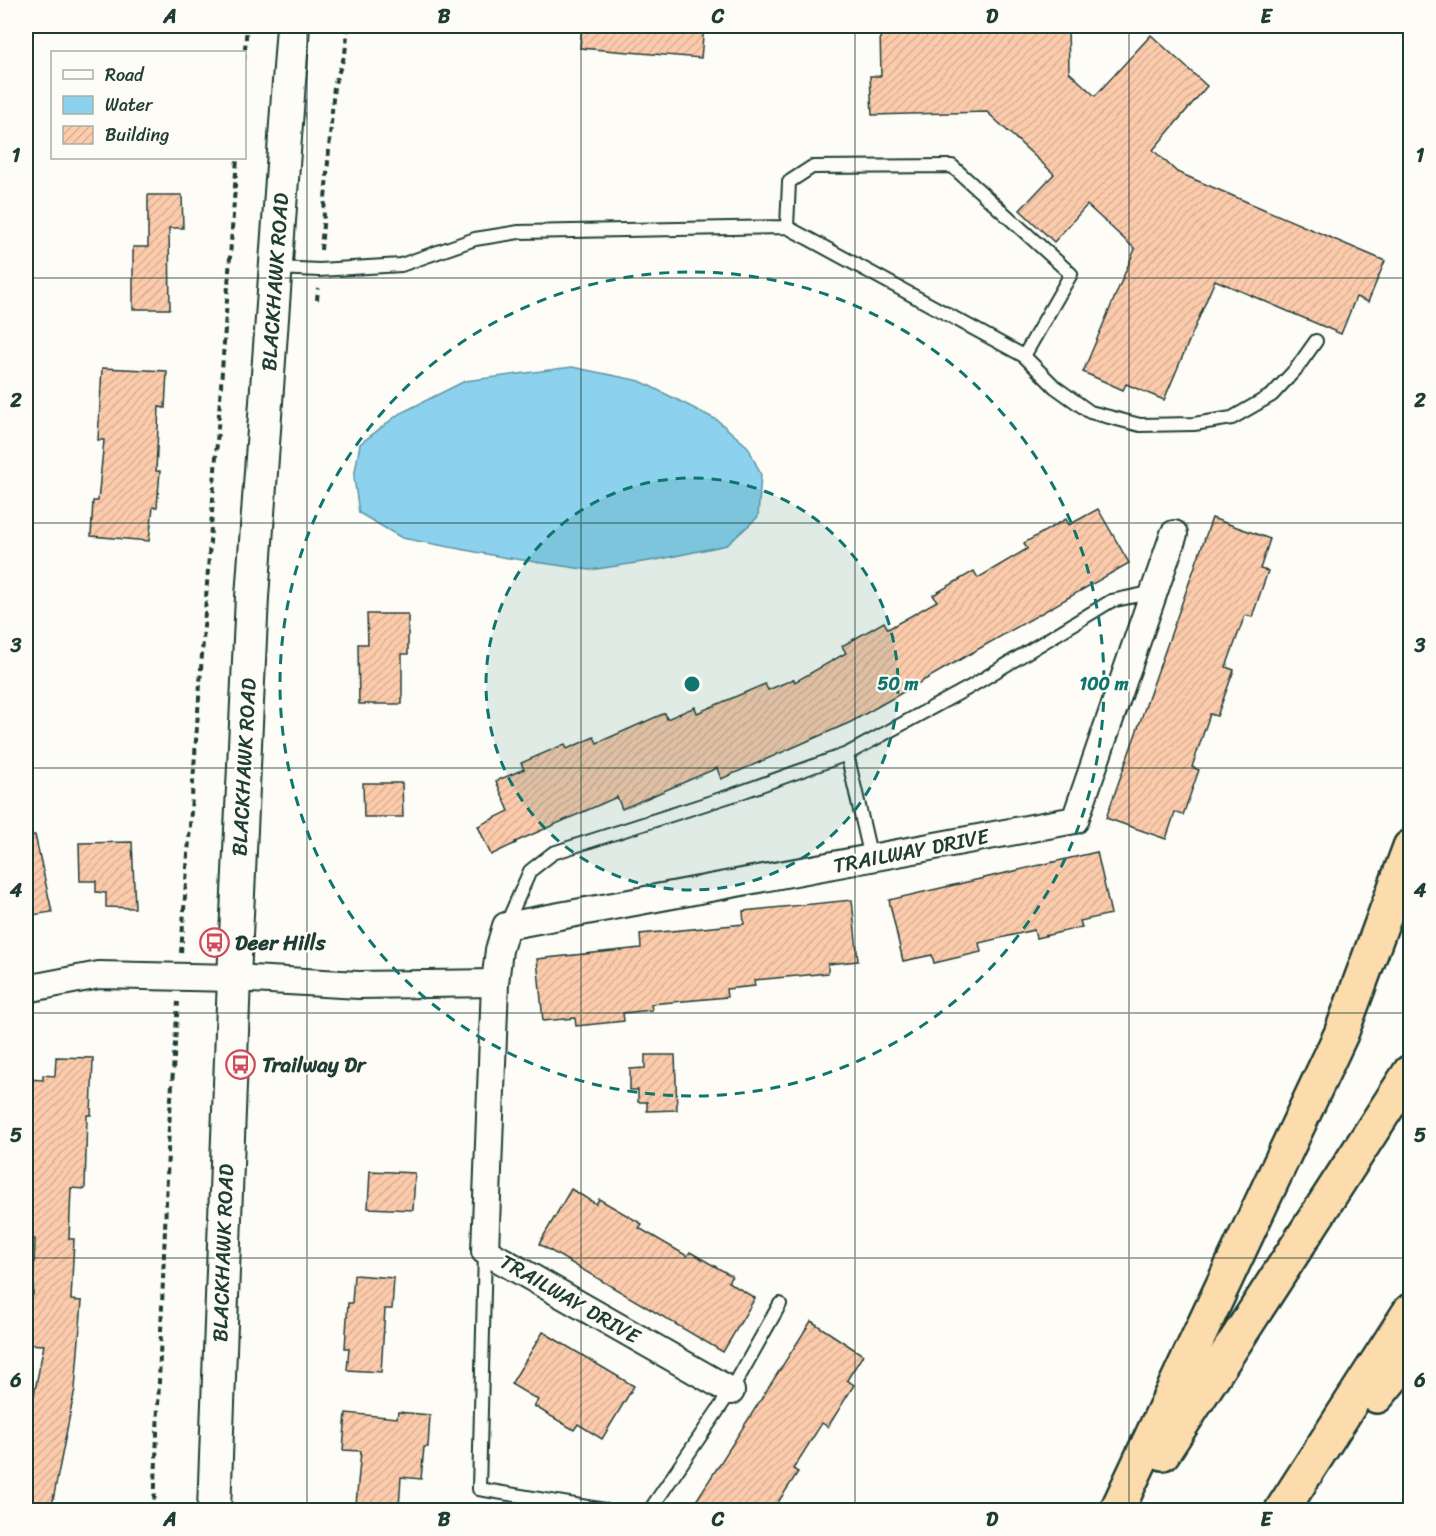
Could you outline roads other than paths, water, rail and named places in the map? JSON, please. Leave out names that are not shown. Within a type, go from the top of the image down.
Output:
[{"type":"highway","points":[[1117,1510],[1341,1034],[1410,847]]},
{"type":"highway","points":[[1126,1510],[1410,1072]]},
{"type":"highway","points":[[1285,1507],[1410,1311]]},
{"type":"highway","points":[[1285,1507],[1410,1356]]},
{"type":"street","name":"BLACKHAWK ROAD","points":[[214,1510],[234,978],[252,597],[293,26]]},
{"type":"street","name":"TRAILWAY DRIVE","points":[[731,1391],[486,1251],[495,983],[499,950],[506,926],[1075,820],[1174,534]]},
{"type":"street","points":[[26,989],[99,975],[234,978],[359,985],[495,983]]},
{"type":"lane","points":[[787,227],[789,182],[812,167],[952,166],[1071,274],[1024,356]]},
{"type":"lane","points":[[276,268],[319,270],[401,265],[475,239],[519,232],[787,227],[1024,356],[1055,387],[1090,412],[1140,425],[1194,424],[1232,418],[1272,395],[1296,369],[1316,341]]},
{"type":"lane","points":[[506,926],[530,871],[553,853],[733,795],[847,754],[970,687],[1111,602],[1154,592]]},
{"type":"lane","points":[[847,754],[871,858]]},
{"type":"lane","points":[[486,1251],[479,1489],[605,1510]]},
{"type":"lane","points":[[650,1510],[731,1391],[780,1304]]},
{"type":"water","points":[[572,367],[640,381],[717,420],[748,447],[761,475],[758,517],[727,545],[656,560],[590,570],[502,557],[402,538],[359,513],[354,477],[360,444],[399,414],[465,381]]},
{"type":"place","name":"Deer Hills","points":[[214,943]]},
{"type":"place","name":"Trailway Dr","points":[[241,1065]]}]
